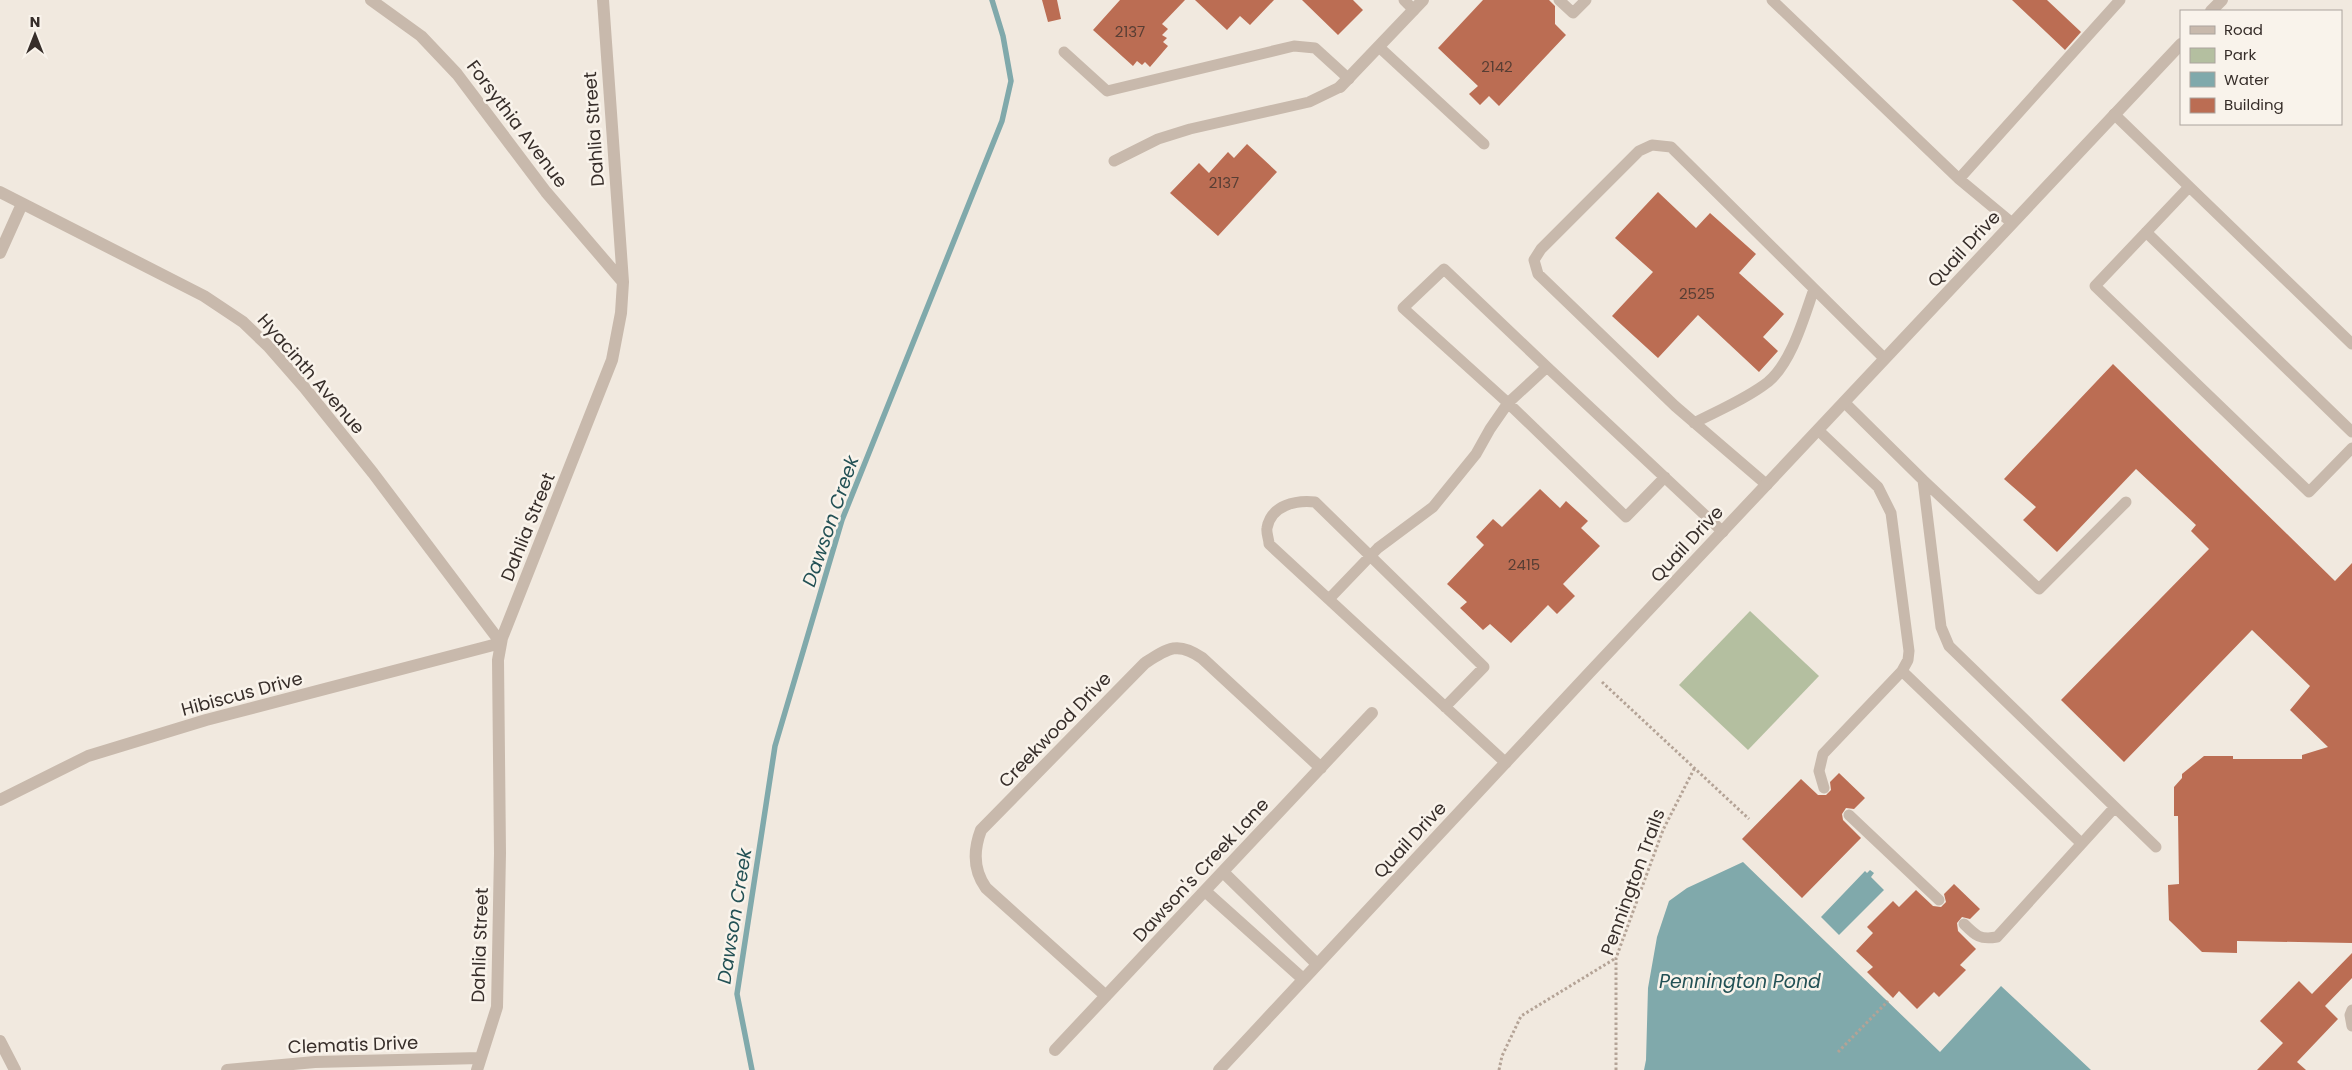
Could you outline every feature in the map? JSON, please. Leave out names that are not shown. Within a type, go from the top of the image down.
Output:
[{"type":"street","name":"Forsythia Avenue","points":[[371,0],[421,36],[457,74],[546,192],[623,282]]},
{"type":"street","name":"Dahlia Street","points":[[479,1064],[497,1007],[500,853],[498,660],[501,644],[612,360],[621,313],[623,282],[603,0]]},
{"type":"street","points":[[2212,10],[2222,0]]},
{"type":"street","points":[[1345,83],[1419,5]]},
{"type":"street","name":"Quail Drive","points":[[1219,1070],[1590,671],[2180,45]]},
{"type":"street","name":"Hyacinth Avenue","points":[[0,192],[204,296],[243,322],[298,380],[372,473],[501,644]]},
{"type":"street","points":[[0,252],[22,204]]},
{"type":"street","name":"Hibiscus Drive","points":[[0,800],[88,756],[206,720],[501,644]]},
{"type":"street","name":"Creekwood Drive","points":[[1106,996],[986,888],[979,879],[975,855],[981,830],[1145,662],[1165,649],[1179,647],[1190,649],[1202,658],[1321,768]]},
{"type":"street","name":"Dawson's Creek Lane","points":[[1055,1050],[1372,713]]},
{"type":"street","points":[[1223,872],[1317,964]]},
{"type":"street","points":[[1205,891],[1302,980]]},
{"type":"street","points":[[0,1041],[15,1070]]},
{"type":"street","name":"Clematis Drive","points":[[227,1070],[314,1062],[479,1064]]},
{"type":"lane","points":[[1404,0],[1419,5]]},
{"type":"lane","points":[[1559,0],[1573,13],[1586,0]]},
{"type":"lane","points":[[1772,0],[1959,179],[2012,223]]},
{"type":"lane","points":[[1959,179],[2120,0]]},
{"type":"lane","points":[[1064,52],[1107,91],[1294,46],[1315,48],[1345,83],[1309,102],[1190,129],[1158,139],[1114,161]]},
{"type":"lane","points":[[1379,47],[1484,144]]},
{"type":"lane","points":[[2114,114],[2352,344]]},
{"type":"lane","points":[[1766,484],[1694,423],[1538,274],[1534,260],[1541,249],[1639,151],[1652,145],[1671,147],[1884,358]]},
{"type":"lane","points":[[2188,187],[2095,286],[2309,492],[2352,448]]},
{"type":"lane","points":[[2146,232],[2352,432]]},
{"type":"lane","points":[[1665,477],[1626,517],[1508,404],[1403,308],[1444,269],[1547,368],[1665,477],[1723,532]]},
{"type":"lane","points":[[1694,423],[1747,396],[1769,381],[1779,370],[1795,340],[1814,289]]},
{"type":"lane","points":[[1329,599],[1370,556],[1433,507],[1476,454],[1490,429],[1508,404],[1547,368]]},
{"type":"lane","points":[[1844,402],[1923,480],[2039,589],[2126,502]]},
{"type":"lane","points":[[1818,430],[1878,487],[1891,513],[1908,642],[1908,660],[1902,671],[1823,754],[1819,771],[1824,788]]},
{"type":"lane","points":[[1923,480],[1944,638],[1949,646],[2156,847]]},
{"type":"lane","points":[[1445,707],[1484,667],[1315,502],[1300,500],[1284,506],[1273,515],[1266,529],[1269,544],[1329,599],[1445,707],[1506,763]]},
{"type":"lane","points":[[1902,671],[2081,843]]},
{"type":"lane","points":[[1964,924],[1973,934],[1984,939],[1997,937],[2115,807]]},
{"type":"lane","points":[[1849,815],[1939,900]]},
{"type":"lane","points":[[2352,1010],[2350,1016],[2352,1026]]},
{"type":"path","points":[[1590,671],[1749,819]]},
{"type":"path","name":"Pennington Trails","points":[[1616,1070],[1616,958],[1663,830],[1695,767]]},
{"type":"path","points":[[1499,1070],[1502,1056],[1521,1016],[1616,958]]},
{"type":"path","points":[[1838,1052],[1888,1001]]},
{"type":"green space","points":[[1750,611],[1819,676],[1748,750],[1679,685]]},
{"type":"water","name":"Pennington Pond","points":[[1743,862],[1940,1052],[2001,986],[2091,1070],[1644,1070],[1646,1060],[1648,988],[1657,937],[1669,901],[1687,888]]},
{"type":"water","points":[[1870,870],[1874,873],[1871,877],[1884,890],[1839,935],[1821,917],[1865,871],[1867,873]]},
{"type":"building","points":[[1042,0],[1057,0],[1061,19],[1048,22]]},
{"type":"building","points":[[1120,0],[1185,0],[1162,24],[1168,29],[1162,35],[1167,38],[1163,42],[1168,46],[1150,67],[1145,62],[1142,65],[1137,61],[1133,66],[1093,30]]},
{"type":"building","points":[[1195,0],[1274,0],[1250,25],[1240,16],[1227,30]]},
{"type":"building","points":[[1302,0],[1353,0],[1363,10],[1338,35]]},
{"type":"building","points":[[1483,0],[1549,0],[1555,6],[1555,24],[1566,35],[1499,106],[1489,96],[1480,105],[1469,94],[1478,86],[1438,48]]},
{"type":"building","points":[[2012,0],[2047,0],[2081,32],[2065,50]]},
{"type":"building","points":[[1247,144],[1277,172],[1218,236],[1170,193],[1199,163],[1209,173],[1228,152],[1234,158]]},
{"type":"building","points":[[1658,192],[1696,228],[1710,213],[1756,254],[1739,273],[1784,314],[1763,337],[1778,351],[1759,372],[1698,315],[1658,358],[1612,316],[1653,272],[1615,238]]},
{"type":"building","points":[[2113,364],[2335,581],[2352,563],[2352,943],[2237,941],[2237,953],[2202,952],[2169,920],[2168,885],[2179,884],[2178,816],[2174,816],[2174,787],[2182,778],[2182,774],[2204,756],[2233,756],[2233,759],[2302,759],[2302,755],[2328,747],[2290,710],[2310,686],[2252,630],[2124,762],[2061,700],[2209,549],[2191,531],[2196,525],[2136,469],[2057,552],[2023,520],[2036,507],[2004,479]]},
{"type":"building","points":[[1540,489],[1560,508],[1566,501],[1588,521],[1581,528],[1600,546],[1563,584],[1575,596],[1557,614],[1548,605],[1511,643],[1490,624],[1483,630],[1460,608],[1467,602],[1447,584],[1484,545],[1476,537],[1493,519],[1502,527]]},
{"type":"building","points":[[1839,773],[1865,798],[1854,809],[1846,808],[1842,814],[1843,820],[1861,838],[1802,898],[1742,839],[1801,779],[1818,795],[1826,795],[1831,790],[1830,782]]},
{"type":"building","points":[[1954,884],[1980,909],[1970,919],[1962,917],[1957,923],[1958,931],[1976,949],[1960,965],[1966,970],[1939,997],[1934,992],[1917,1009],[1899,991],[1893,998],[1867,972],[1873,967],[1856,951],[1873,933],[1867,927],[1893,901],[1899,907],[1916,890],[1933,906],[1941,907],[1946,902],[1944,894]]},
{"type":"building","points":[[2352,953],[2352,978],[2325,1006],[2338,1019],[2297,1062],[2306,1070],[2257,1070],[2283,1043],[2260,1021],[2299,981],[2312,994]]},
{"type":"waterway","name":"Dawson Creek","points":[[752,1070],[737,994],[775,746],[842,520],[1002,121],[1011,81],[1003,36],[992,0]]}]
